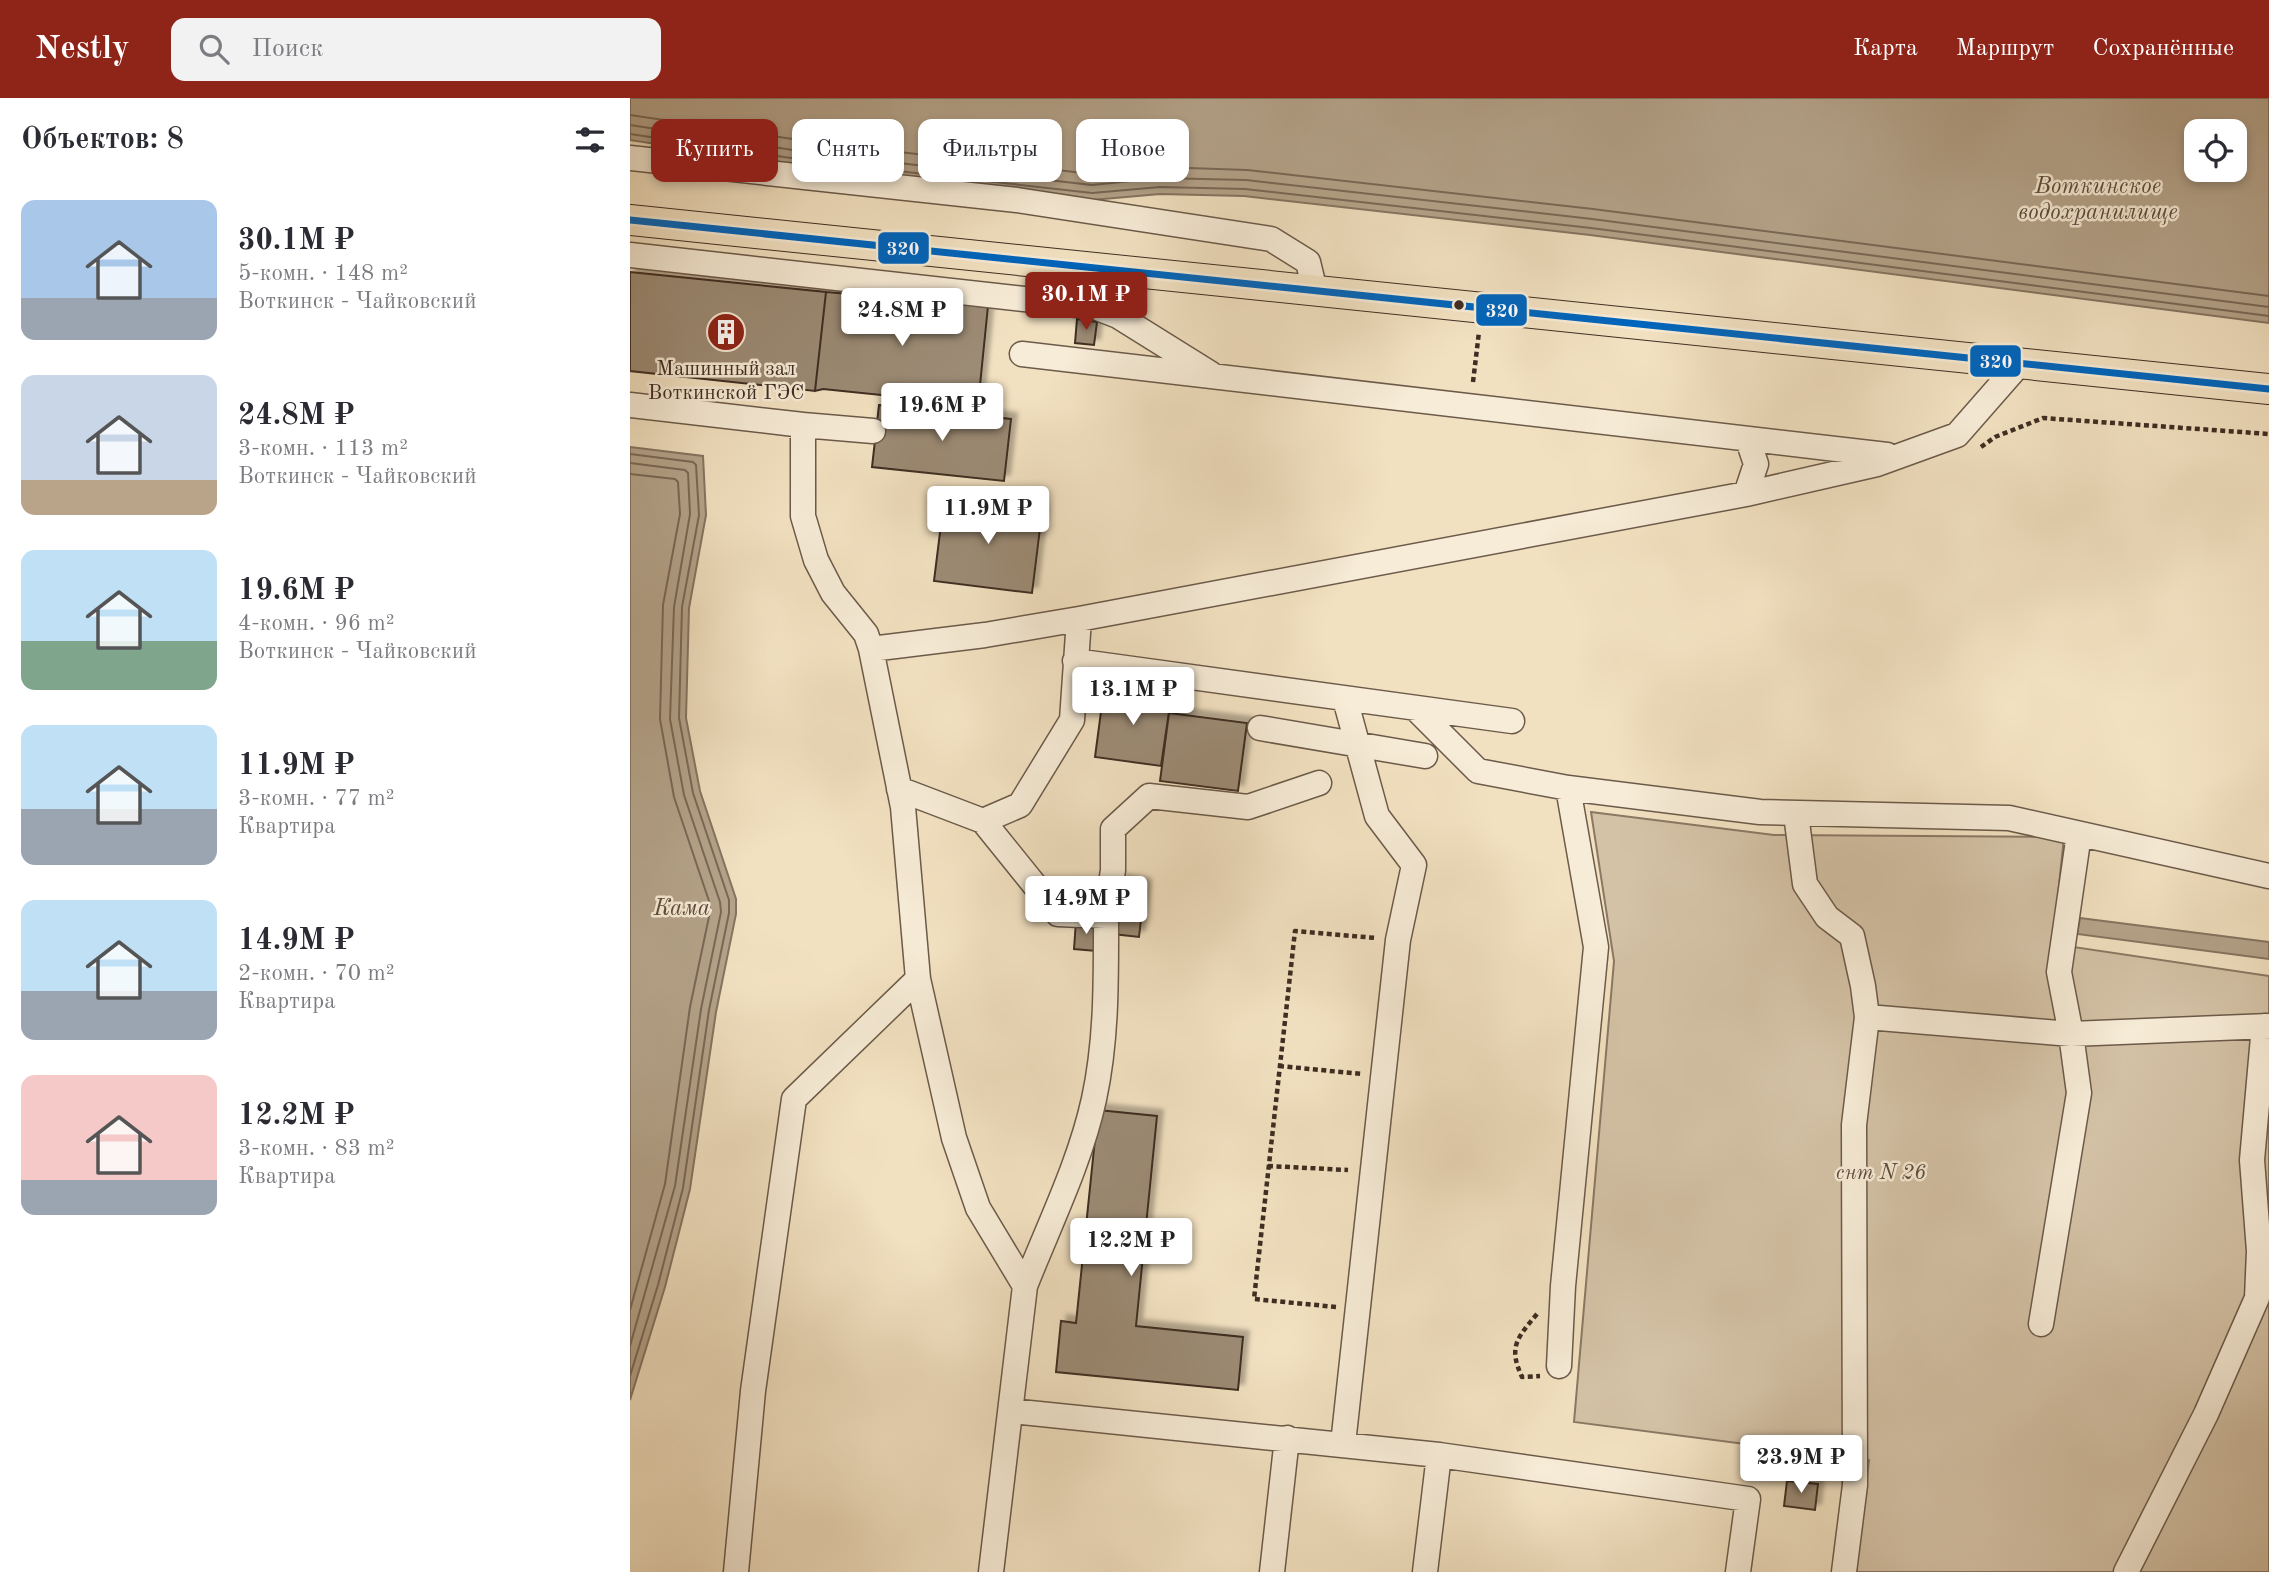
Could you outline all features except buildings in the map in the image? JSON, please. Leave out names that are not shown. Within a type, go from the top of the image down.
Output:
[{"type":"main road","points":[[630,220],[2269,389]]},
{"type":"lane","points":[[630,158],[1017,200],[1271,239],[1308,262],[1315,291]]},
{"type":"lane","points":[[630,255],[1095,307],[1118,316],[1217,378]]},
{"type":"lane","points":[[1022,354],[1898,456]]},
{"type":"lane","points":[[871,649],[985,635],[1079,619],[1746,494],[1877,464],[1957,435],[2021,362]]},
{"type":"lane","points":[[630,405],[873,431]]},
{"type":"lane","points":[[803,425],[803,516],[809,538],[816,560],[833,593],[866,634],[871,649],[899,789],[918,979],[954,1138],[978,1208],[1025,1286]]},
{"type":"lane","points":[[1746,494],[1756,464],[1748,440]]},
{"type":"lane","points":[[983,821],[1020,805],[1073,720],[1079,619]]},
{"type":"lane","points":[[1075,661],[1511,721]]},
{"type":"lane","points":[[1343,1444],[1398,940],[1413,865],[1377,816],[1345,699]]},
{"type":"lane","points":[[1415,708],[1478,771],[1568,788],[1760,812],[2009,818],[2269,876]]},
{"type":"lane","points":[[1260,728],[1425,756]]},
{"type":"lane","points":[[991,1572],[1025,1286],[1079,1150],[1101,1060],[1106,995],[1106,916],[1113,870],[1113,829],[1149,796],[1248,807],[1320,783]]},
{"type":"lane","points":[[1559,1366],[1563,1286],[1595,947],[1568,788]]},
{"type":"lane","points":[[899,789],[983,821],[1058,914],[1106,916]]},
{"type":"lane","points":[[1796,814],[1805,884],[1827,917],[1852,936],[1867,1017],[1854,1125],[1855,1485],[1844,1572]]},
{"type":"lane","points":[[2041,1324],[2079,1093],[2059,972],[2079,834]]},
{"type":"lane","points":[[736,1572],[753,1391],[794,1099],[918,979]]},
{"type":"lane","points":[[1867,1017],[2071,1034],[2267,1026],[2252,1160],[2259,1251],[2257,1298],[2206,1414],[2126,1572]]},
{"type":"lane","points":[[1011,1411],[1439,1455],[1748,1499],[1738,1572]]},
{"type":"lane","points":[[1272,1572],[1287,1438]]},
{"type":"lane","points":[[1425,1572],[1439,1455]]},
{"type":"path","points":[[1470,407],[1481,309]]},
{"type":"path","points":[[1973,453],[1995,437],[2043,418],[2269,434]]},
{"type":"path","points":[[1359,1309],[1254,1299],[1268,1166],[1294,931],[1398,940]]},
{"type":"path","points":[[1279,1066],[1383,1076]]},
{"type":"path","points":[[1268,1166],[1374,1171]]},
{"type":"green space","name":"снт N 26","points":[[1591,812],[1774,835],[2064,837],[2053,944],[2269,976],[2269,1572],[1856,1572],[1869,1460],[1574,1422],[1614,961]]},
{"type":"water","name":"Воткинское водохранилище","points":[[630,98],[2269,98],[2269,323],[1590,235],[1244,196],[1160,194],[1092,200],[932,182],[1062,182],[1062,119],[918,119],[918,180],[904,179],[904,119],[792,119],[792,165],[778,163],[778,119],[651,119],[651,143],[630,140]]},
{"type":"water","name":"Кама","points":[[630,447],[703,456],[706,515],[689,608],[686,718],[700,791],[736,899],[736,914],[716,1012],[690,1189],[665,1287],[630,1400]]},
{"type":"water","points":[[2080,918],[2269,942],[2269,959],[2077,934]]},
{"type":"transit line","name":"320","points":[[630,220],[2269,389]]},
{"type":"place","name":"Машинный зал Воткинской ГЭС","points":[[726,332]]}]
